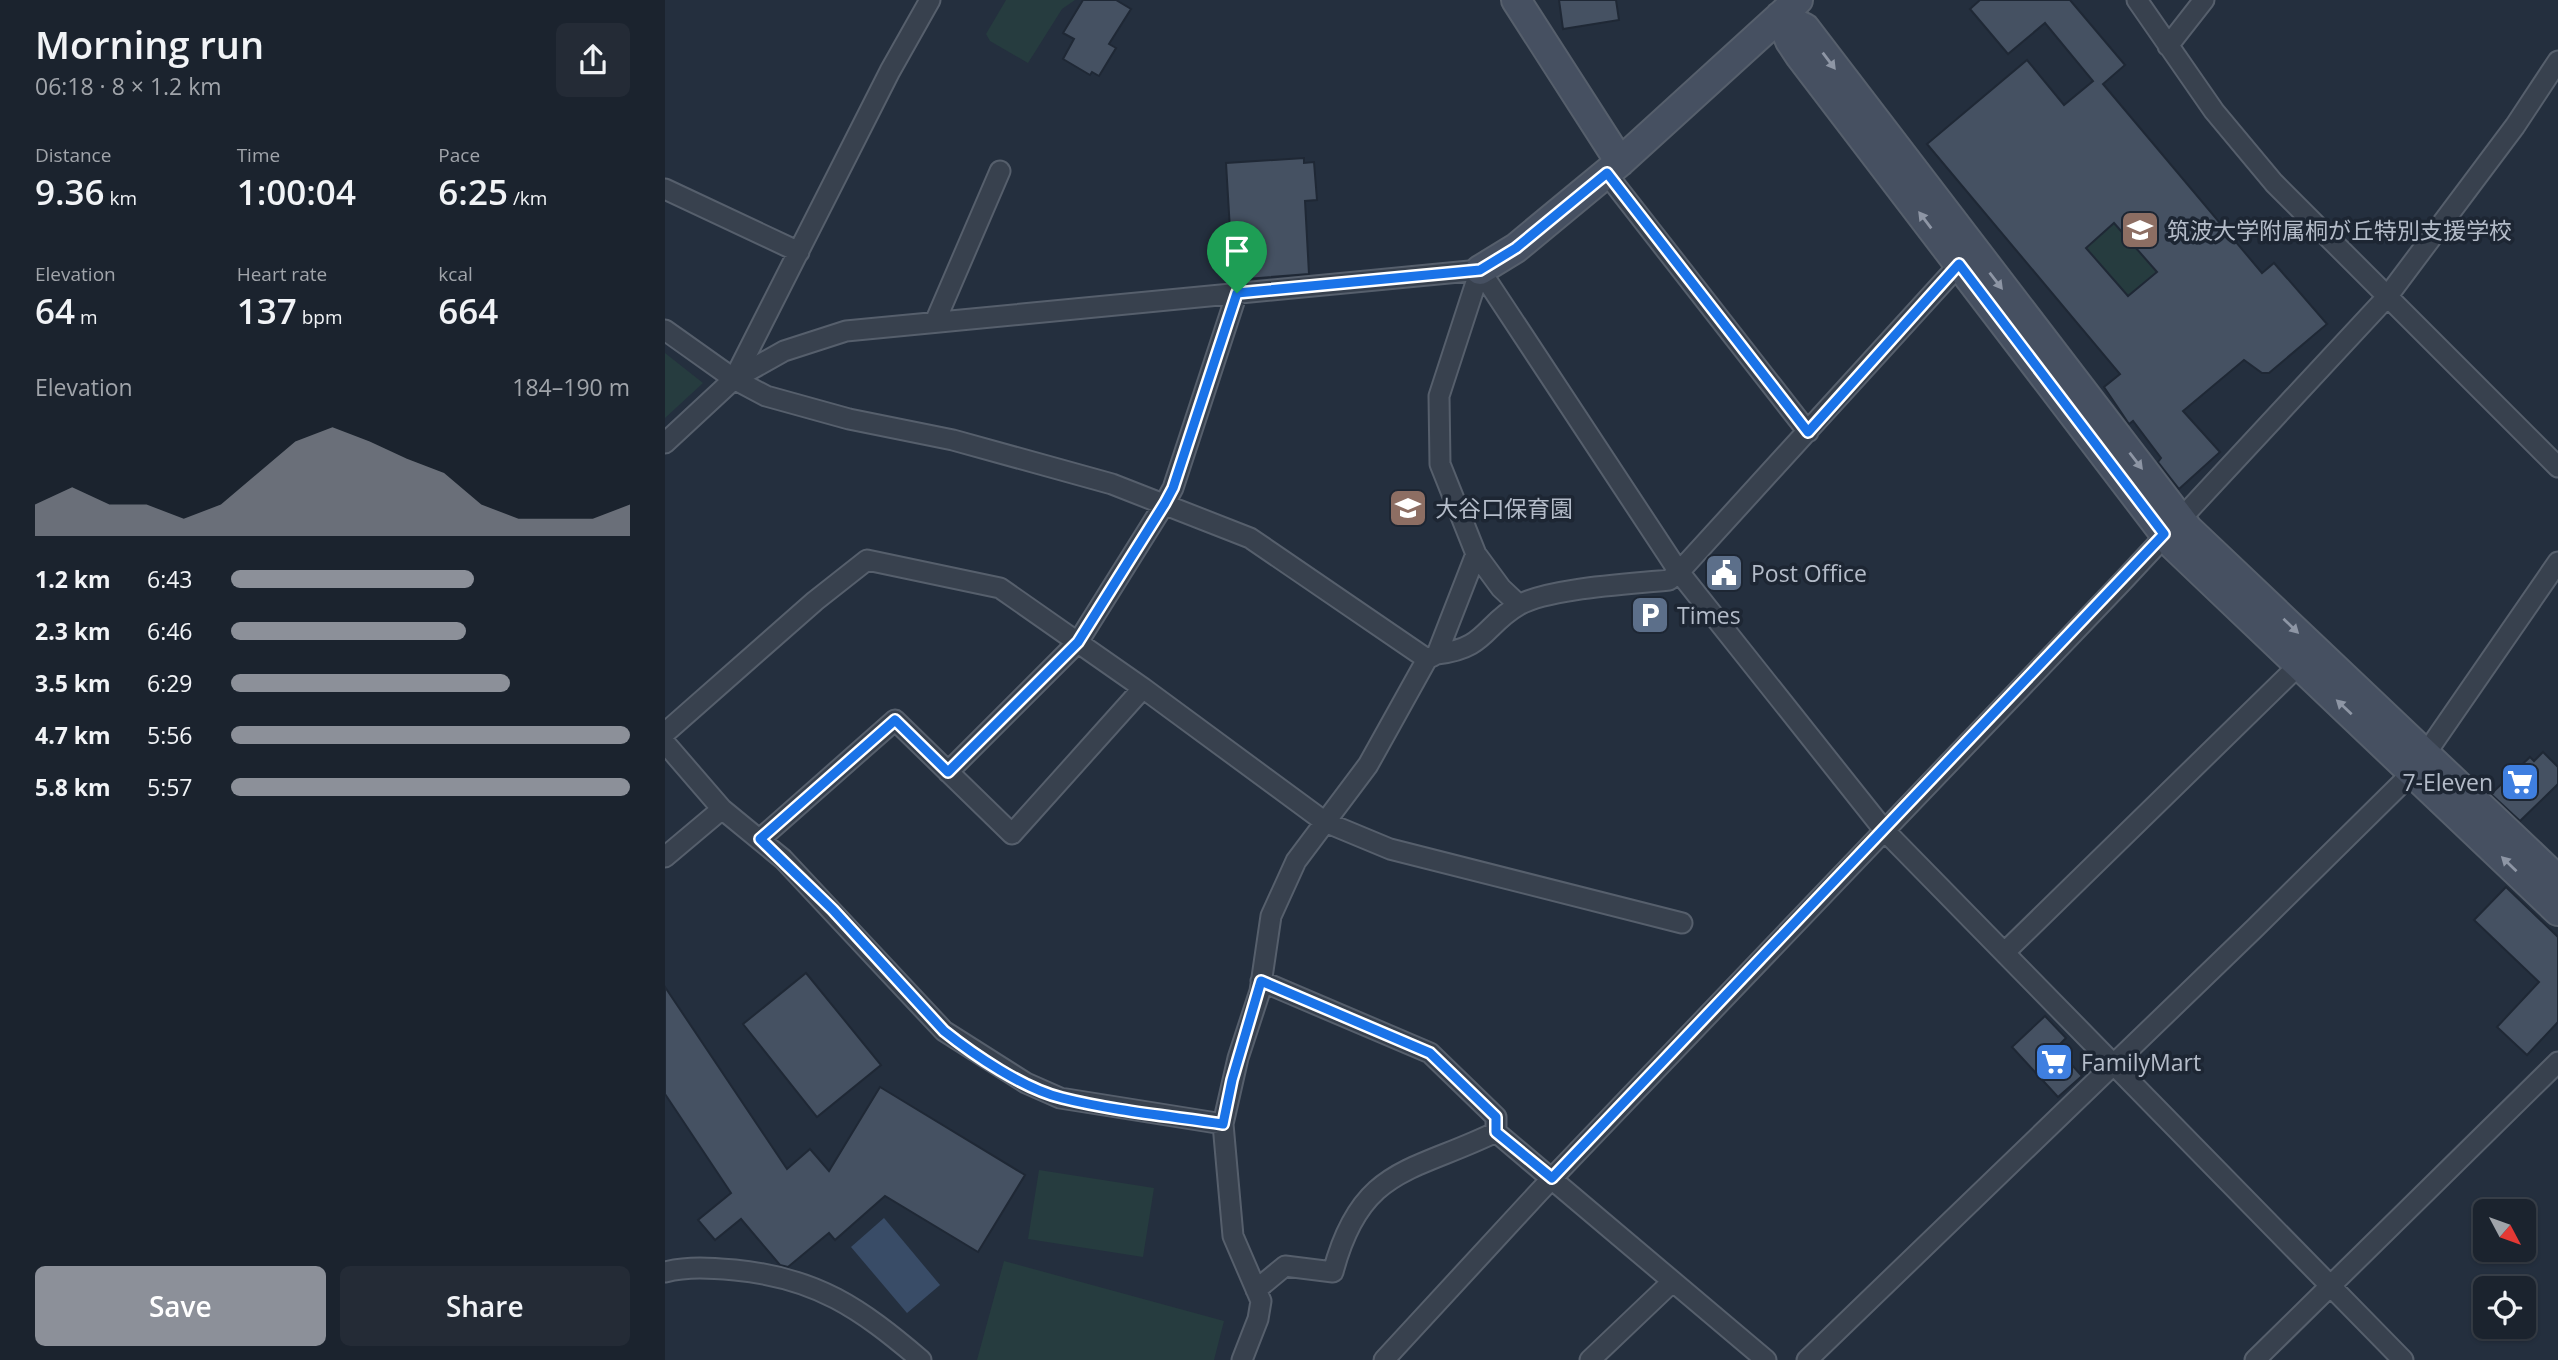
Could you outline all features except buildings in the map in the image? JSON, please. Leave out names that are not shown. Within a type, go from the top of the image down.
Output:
[{"type":"street","points":[[734,379],[890,71],[930,0]]},
{"type":"street","points":[[1516,0],[1613,167],[1808,432]]},
{"type":"street","points":[[2137,0],[2214,111],[2274,183],[2558,467]]},
{"type":"street","points":[[2168,46],[2204,0]]},
{"type":"street","points":[[665,443],[734,379],[784,351],[846,331],[1480,270],[1516,248],[1613,167],[1789,8],[1966,257],[2172,526],[2299,665],[2558,880]]},
{"type":"street","points":[[1384,1360],[1552,1178],[2387,297],[2515,126],[2558,61]]},
{"type":"street","points":[[935,322],[1000,171]]},
{"type":"street","points":[[665,189],[799,252]]},
{"type":"street","points":[[665,330],[734,379],[766,396],[849,419],[953,440],[1112,484],[1250,538],[1432,657],[1472,646],[1519,605],[1577,590],[1669,580],[1808,432],[1966,257]]},
{"type":"street","points":[[1480,270],[1439,396],[1440,464],[1476,554],[1501,588],[1519,605]]},
{"type":"street","points":[[1480,270],[1679,572],[1884,830],[2403,1360]]},
{"type":"street","points":[[948,772],[1078,642],[1165,503],[1173,488],[1237,293]]},
{"type":"street","points":[[2172,526],[2419,764],[2558,911]]},
{"type":"street","points":[[1242,1360],[1258,1319],[1261,1301],[1233,1236],[1223,1124],[1232,1080],[1261,981],[1271,916],[1296,861],[1368,765],[1432,657],[1476,554]]},
{"type":"street","points":[[665,733],[815,601],[867,560],[1000,588],[1143,688],[1325,822],[1390,849],[1682,923]]},
{"type":"street","points":[[1807,1360],[2115,1063],[2419,764],[2558,562]]},
{"type":"street","points":[[2005,952],[2299,665]]},
{"type":"street","points":[[760,839],[895,720],[1012,834],[1143,688]]},
{"type":"street","points":[[665,743],[722,809],[760,839],[833,910],[944,1031],[960,1044],[1026,1083],[1060,1098],[1223,1124]]},
{"type":"street","points":[[665,857],[722,809]]},
{"type":"street","points":[[1261,981],[1430,1053],[1496,1117],[1496,1132]]},
{"type":"street","points":[[2255,1360],[2558,1062]]},
{"type":"street","points":[[1496,1132],[1766,1360]]},
{"type":"street","points":[[1256,1290],[1286,1266],[1333,1272],[1346,1231],[1355,1214],[1391,1177],[1407,1167],[1461,1149],[1496,1132]]},
{"type":"street","points":[[665,1272],[692,1268],[728,1270],[768,1273],[799,1281],[824,1291],[869,1318],[921,1360]]},
{"type":"street","points":[[1590,1360],[1672,1282]]},
{"type":"green space","points":[[1006,0],[1075,0],[1062,9],[1028,63],[990,41],[986,34]]},
{"type":"green space","points":[[2114,223],[2157,272],[2128,296],[2086,248]]},
{"type":"green space","points":[[665,353],[703,383],[665,418]]},
{"type":"green space","points":[[1039,1170],[1154,1188],[1143,1257],[1028,1239]]},
{"type":"green space","points":[[1004,1261],[1224,1321],[1214,1360],[977,1360]]},
{"type":"water","points":[[884,1218],[940,1285],[907,1313],[851,1247]]},
{"type":"place","name":"筑波大学附属桐が丘特別支援学校","points":[[2140,230]]},
{"type":"place","name":"大谷口保育園","points":[[1408,508]]},
{"type":"place","name":"Post Office","points":[[1724,573]]},
{"type":"place","name":"Times","points":[[1650,615]]},
{"type":"place","name":"7-Eleven","points":[[2520,782]]},
{"type":"place","name":"FamilyMart","points":[[2054,1062]]},
{"type":"route","points":[[1607,173],[1808,432],[1959,264],[2164,534],[2123,581],[1552,1178],[1496,1132],[1496,1117],[1430,1053],[1261,981],[1232,1080],[1223,1124],[1060,1098],[1026,1083],[960,1044],[944,1031],[833,910],[760,839],[895,720],[948,772],[1078,642],[1173,488],[1237,293],[1480,270],[1516,248],[1607,173]]}]
